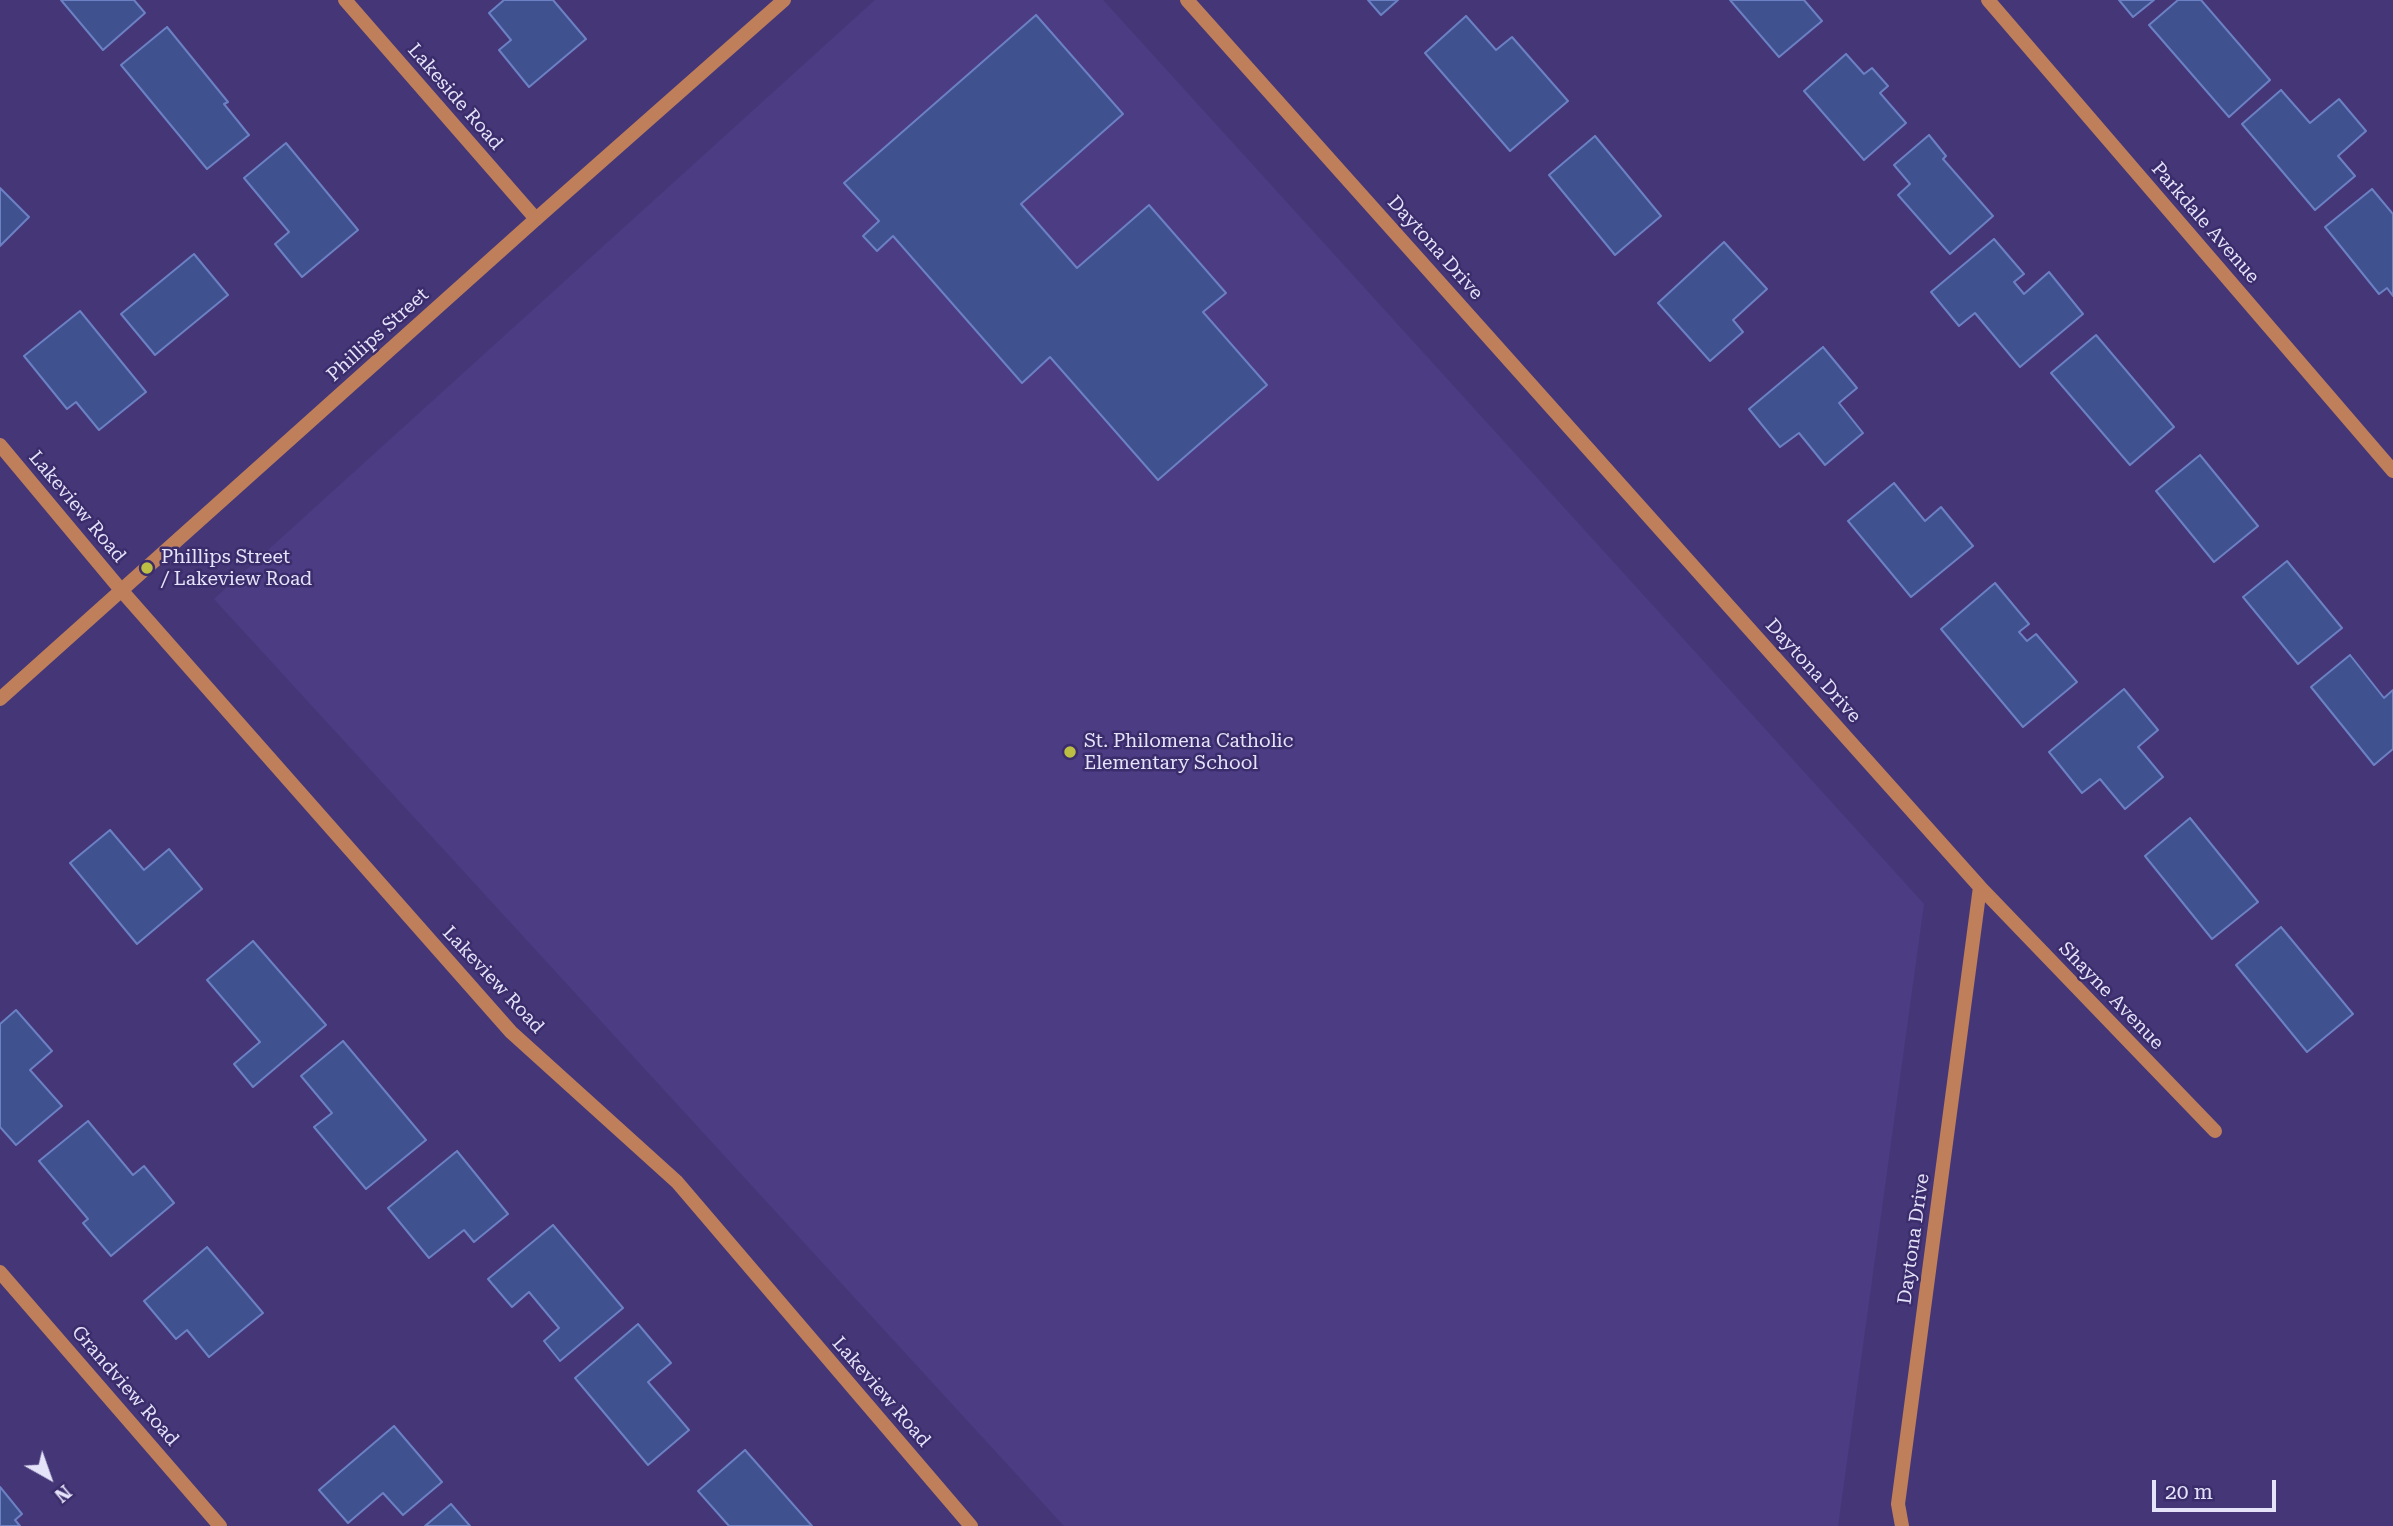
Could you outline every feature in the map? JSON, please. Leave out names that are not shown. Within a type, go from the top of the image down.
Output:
[{"type":"street","name":"Lakeside Road","points":[[345,0],[536,219]]},
{"type":"street","name":"Phillips Street","points":[[0,699],[784,0]]},
{"type":"street","name":"Daytona Drive","points":[[1187,0],[1980,887],[1898,1504],[1902,1526]]},
{"type":"street","name":"Parkdale Avenue","points":[[1988,0],[2393,471]]},
{"type":"street","name":"Lakeview Road","points":[[0,445],[121,590],[511,1032],[677,1182],[971,1526]]},
{"type":"street","name":"Shayne Avenue","points":[[1980,887],[2215,1131]]},
{"type":"street","name":"Grandview Road","points":[[0,1272],[220,1526]]},
{"type":"shaded area","name":"St. Philomena Catholic Elementary School","points":[[875,0],[1103,0],[1924,904],[1838,1526],[1064,1526],[214,599]]},
{"type":"building","points":[[61,0],[134,0],[145,13],[103,50]]},
{"type":"building","points":[[504,0],[553,0],[586,39],[529,87],[499,50],[511,40],[489,13]]},
{"type":"building","points":[[1368,0],[1398,0],[1381,15]]},
{"type":"building","points":[[1730,0],[1804,0],[1822,21],[1779,57]]},
{"type":"building","points":[[2119,0],[2154,0],[2133,17]]},
{"type":"building","points":[[2178,0],[2201,0],[2270,80],[2229,117],[2149,25]]},
{"type":"building","points":[[1036,15],[1123,114],[1021,204],[1077,268],[1149,205],[1226,293],[1203,312],[1267,385],[1158,480],[1050,357],[1022,383],[893,236],[877,251],[863,236],[879,221],[844,183]]},
{"type":"building","points":[[1466,16],[1496,50],[1512,37],[1568,101],[1510,151],[1425,53]]},
{"type":"building","points":[[167,27],[228,102],[224,104],[249,135],[207,169],[121,65]]},
{"type":"building","points":[[1846,54],[1864,74],[1872,68],[1888,86],[1880,93],[1906,123],[1864,160],[1804,91]]},
{"type":"building","points":[[2281,90],[2310,123],[2339,99],[2366,131],[2338,156],[2355,176],[2315,210],[2242,124]]},
{"type":"building","points":[[1929,135],[1946,156],[1943,159],[1993,216],[1950,254],[1898,195],[1910,184],[1894,165]]},
{"type":"building","points":[[1595,136],[1661,216],[1615,255],[1549,175]]},
{"type":"building","points":[[286,143],[358,230],[302,277],[275,244],[289,232],[244,178]]},
{"type":"building","points":[[0,188],[29,217],[0,246]]},
{"type":"building","points":[[2372,189],[2393,214],[2393,296],[2387,288],[2379,294],[2325,227]]},
{"type":"building","points":[[1994,239],[2024,274],[2014,282],[2024,294],[2049,272],[2083,314],[2020,367],[1975,313],[1959,326],[1931,292]]},
{"type":"building","points":[[1724,242],[1767,289],[1733,320],[1743,332],[1710,361],[1658,303]]},
{"type":"building","points":[[194,254],[228,295],[155,355],[121,314]]},
{"type":"building","points":[[80,311],[146,392],[99,430],[76,402],[67,409],[24,356]]},
{"type":"building","points":[[2096,335],[2174,427],[2130,465],[2051,373]]},
{"type":"building","points":[[1823,347],[1857,388],[1839,403],[1863,433],[1825,465],[1799,433],[1780,447],[1749,409]]},
{"type":"building","points":[[2200,455],[2258,526],[2214,562],[2156,491]]},
{"type":"building","points":[[1894,483],[1925,521],[1941,507],[1973,546],[1911,597],[1848,521]]},
{"type":"building","points":[[2287,561],[2342,628],[2298,664],[2243,597]]},
{"type":"building","points":[[1995,583],[2029,624],[2019,632],[2027,641],[2036,634],[2077,682],[2023,727],[1941,629]]},
{"type":"building","points":[[2350,655],[2384,698],[2393,690],[2393,749],[2374,765],[2311,687]]},
{"type":"building","points":[[2124,689],[2158,730],[2138,747],[2163,777],[2125,809],[2100,779],[2082,793],[2049,752]]},
{"type":"building","points":[[2190,818],[2258,902],[2212,939],[2145,856]]},
{"type":"building","points":[[110,830],[144,870],[169,849],[202,889],[137,944],[70,863]]},
{"type":"building","points":[[2281,927],[2353,1014],[2307,1052],[2236,965]]},
{"type":"building","points":[[253,941],[326,1025],[253,1087],[234,1064],[260,1042],[207,980]]},
{"type":"building","points":[[16,1010],[52,1051],[30,1070],[62,1106],[16,1145],[0,1127],[0,1024]]},
{"type":"building","points":[[343,1041],[426,1140],[366,1189],[314,1127],[332,1113],[301,1076]]},
{"type":"building","points":[[88,1121],[133,1175],[144,1166],[174,1203],[111,1256],[83,1223],[88,1219],[39,1161]]},
{"type":"building","points":[[457,1151],[508,1214],[474,1242],[464,1230],[429,1258],[388,1208]]},
{"type":"building","points":[[553,1225],[623,1308],[560,1361],[544,1341],[559,1328],[529,1292],[512,1307],[488,1279]]},
{"type":"building","points":[[207,1247],[263,1313],[209,1357],[187,1330],[176,1339],[144,1301]]},
{"type":"building","points":[[638,1324],[671,1363],[648,1382],[689,1430],[648,1465],[575,1378]]},
{"type":"building","points":[[394,1426],[442,1482],[403,1515],[383,1493],[348,1523],[319,1490]]},
{"type":"building","points":[[745,1450],[812,1526],[729,1526],[698,1491]]},
{"type":"building","points":[[0,1487],[22,1514],[15,1520],[20,1526],[0,1526]]},
{"type":"building","points":[[451,1504],[470,1526],[425,1526]]},
{"type":"place","name":"Phillips Street / Lakeview Road","points":[[147,568]]},
{"type":"place","name":"St. Philomena Catholic Elementary School","points":[[1070,752]]}]
